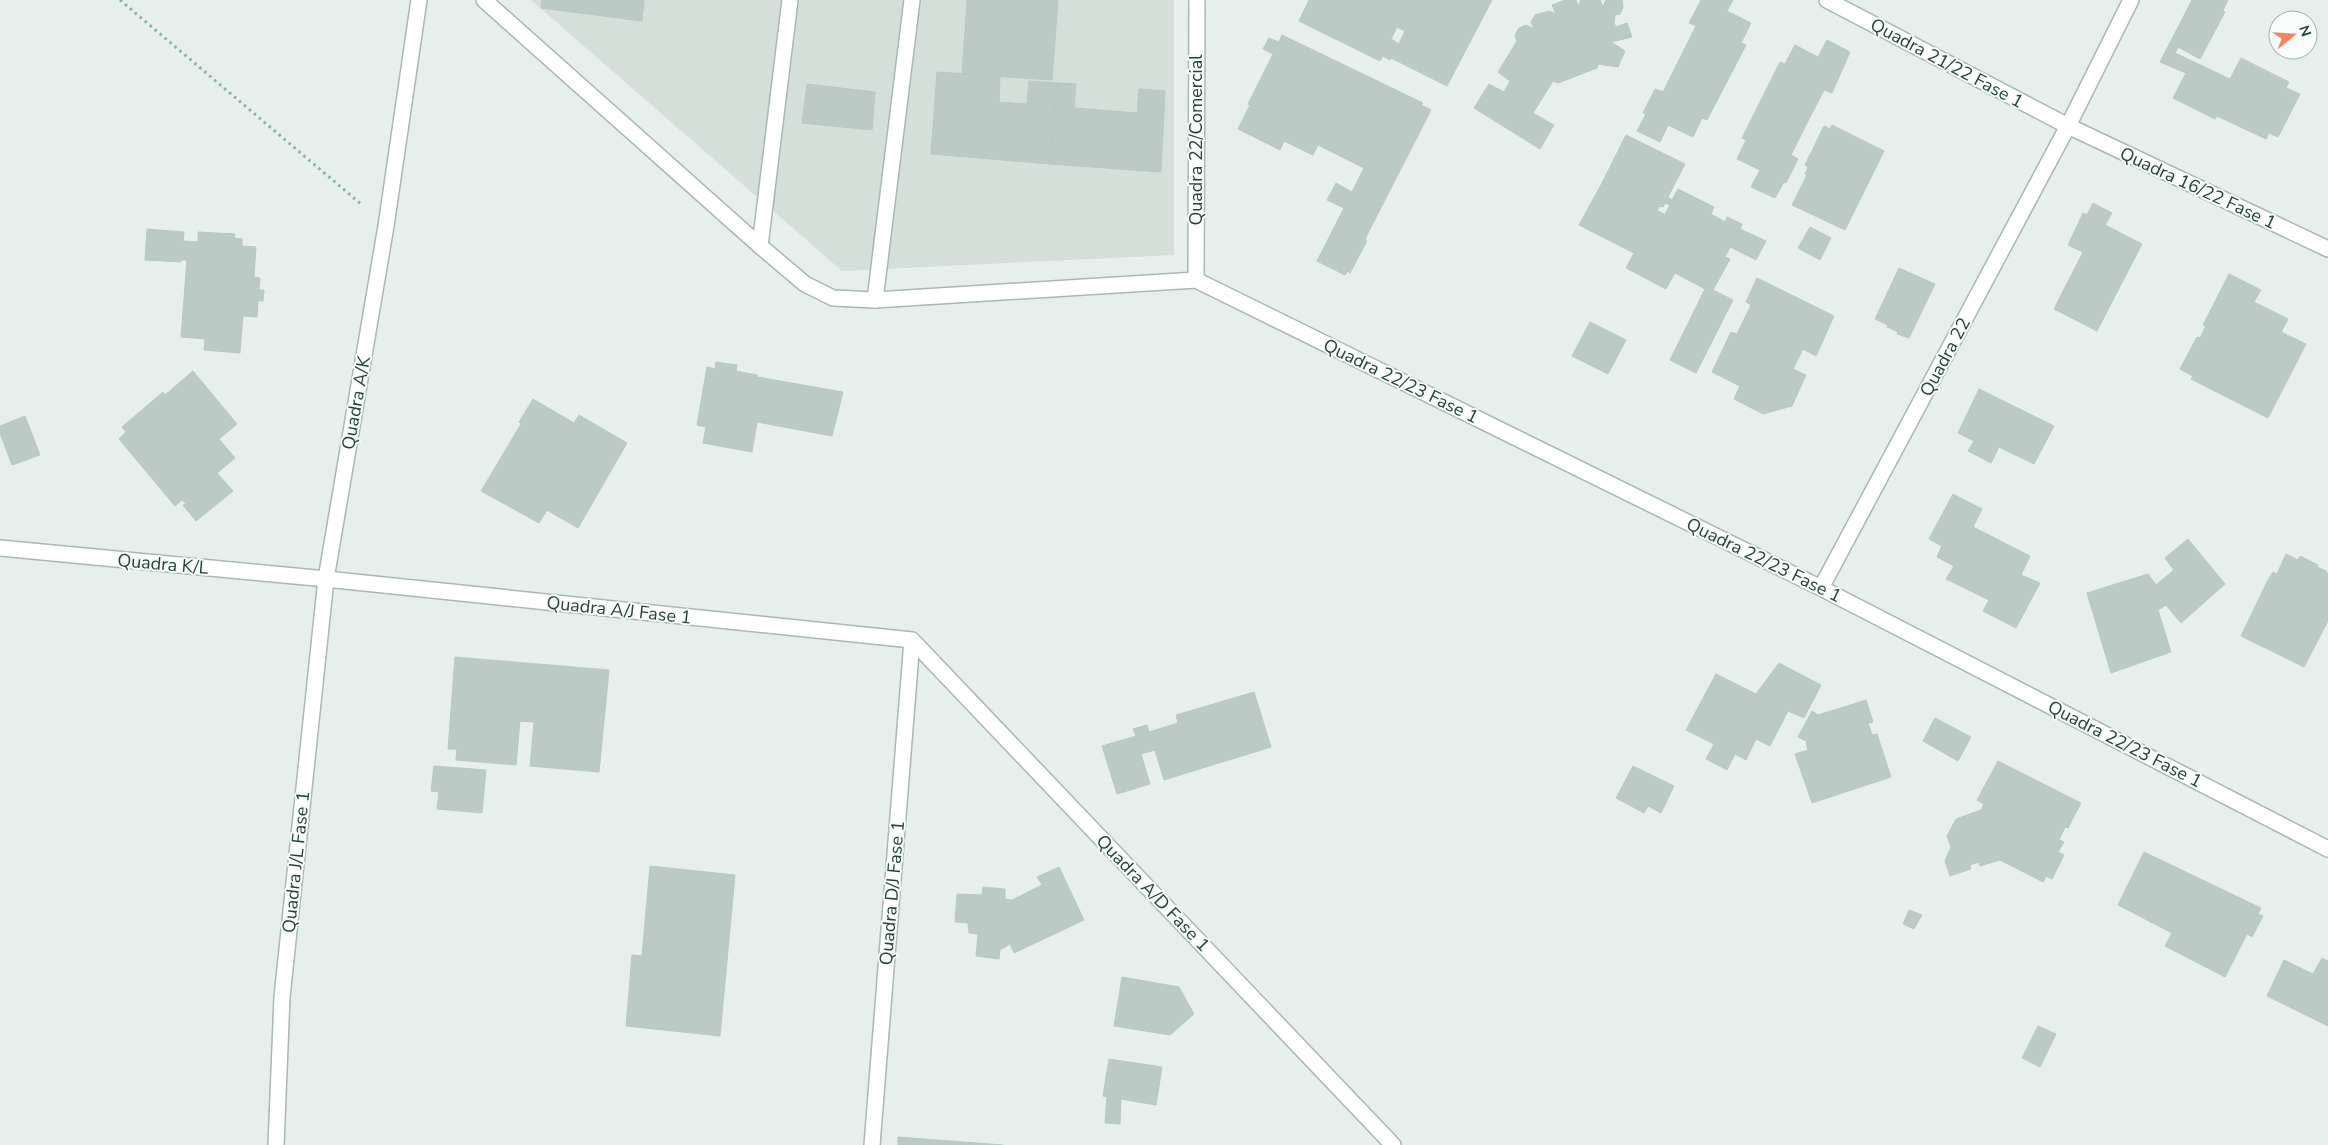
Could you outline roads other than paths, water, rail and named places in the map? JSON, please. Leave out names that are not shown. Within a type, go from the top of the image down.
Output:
[{"type":"street","name":"Quadra A/K","points":[[326,579],[386,226],[419,0]]},
{"type":"street","points":[[484,0],[760,246],[805,284],[833,298],[875,300],[1196,280]]},
{"type":"street","points":[[760,246],[790,0]]},
{"type":"street","points":[[875,300],[912,0]]},
{"type":"street","name":"Quadra 22/Comercial","points":[[1196,280],[1197,0]]},
{"type":"street","name":"Quadra 21/22 Fase 1","points":[[1827,0],[2068,126]]},
{"type":"street","name":"Quadra 22","points":[[1821,588],[2068,126],[2132,0]]},
{"type":"street","name":"Quadra 16/22 Fase 1","points":[[2068,126],[2328,249]]},
{"type":"street","name":"Quadra 22/23 Fase 1","points":[[1196,280],[1821,588],[2328,849]]},
{"type":"street","name":"Quadra K/L","points":[[0,548],[326,579]]},
{"type":"street","name":"Quadra A/J Fase 1","points":[[326,579],[912,640]]},
{"type":"street","name":"Quadra J/L Fase 1","points":[[276,1145],[282,997],[326,579]]},
{"type":"street","name":"Quadra D/J Fase 1","points":[[872,1145],[912,640]]},
{"type":"street","name":"Quadra A/D Fase 1","points":[[912,640],[1393,1145]]}]
